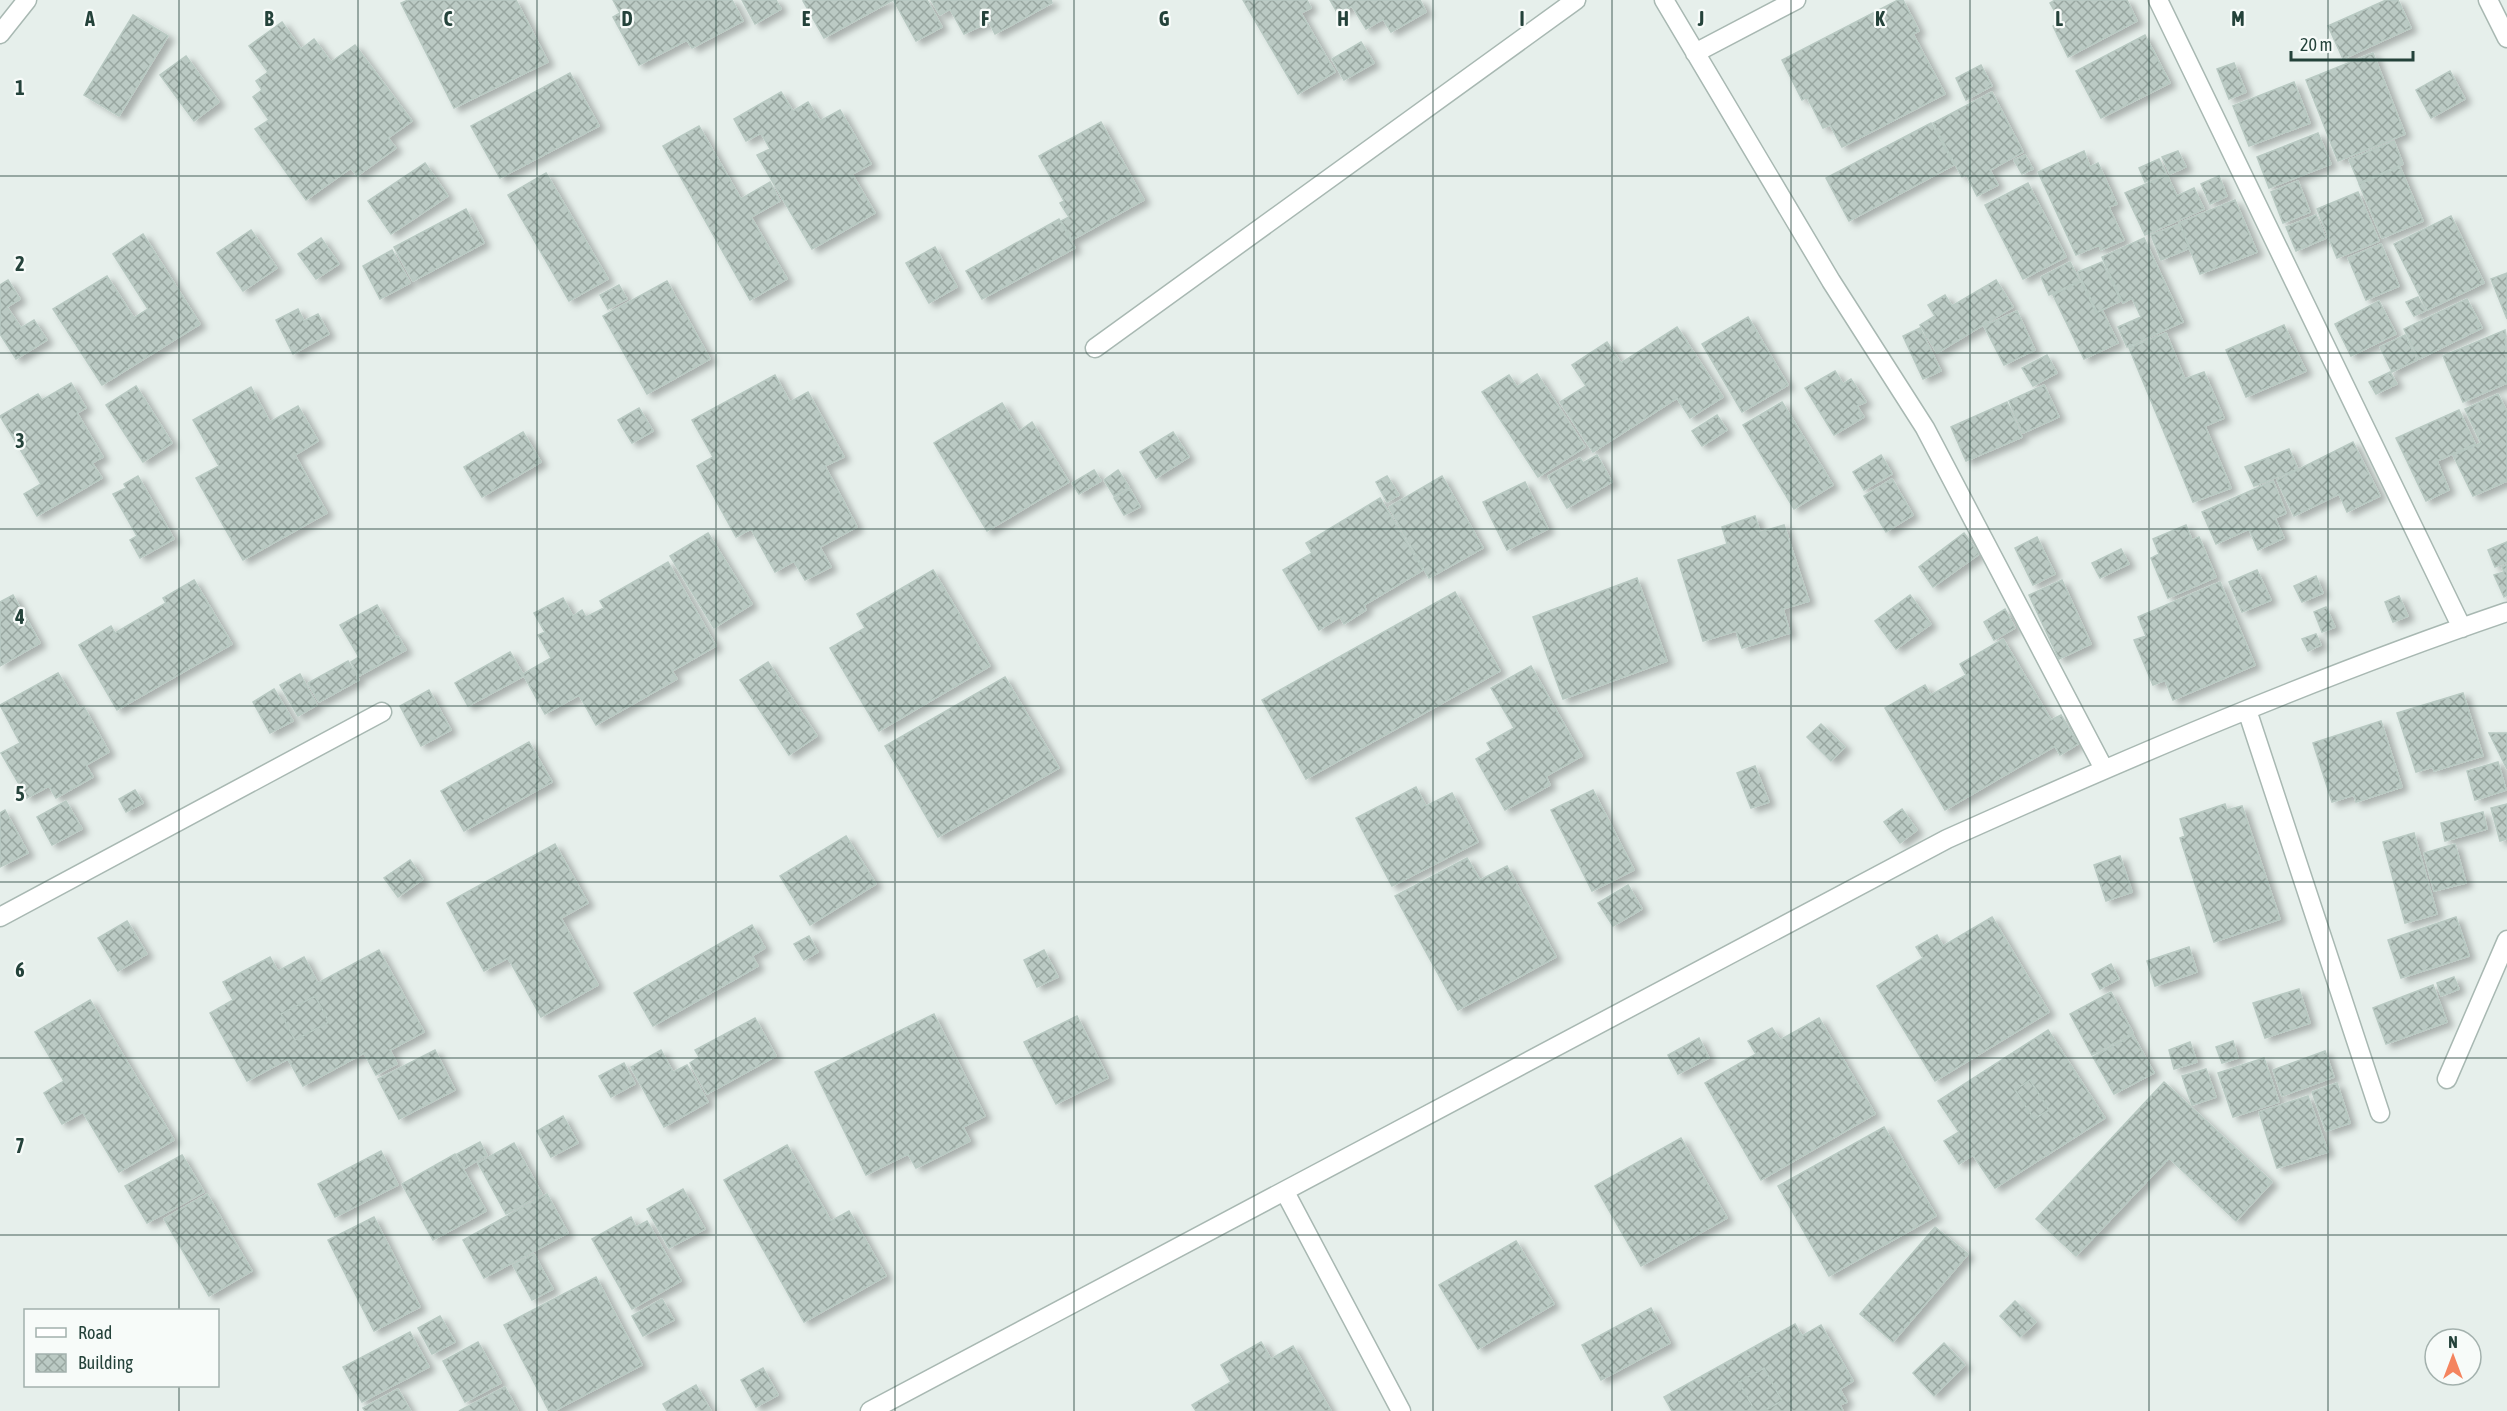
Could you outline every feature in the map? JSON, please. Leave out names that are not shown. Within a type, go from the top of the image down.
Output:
[{"type":"street","points":[[0,34],[27,0]]},
{"type":"street","points":[[1095,348],[1576,0]]},
{"type":"street","points":[[1664,0],[1831,280],[1925,428],[2104,769]]},
{"type":"street","points":[[1695,53],[1796,0]]},
{"type":"street","points":[[2158,0],[2462,628]]},
{"type":"street","points":[[2488,0],[2507,38]]},
{"type":"street","points":[[870,1411],[1947,839],[2104,769],[2247,710],[2507,612]]},
{"type":"street","points":[[2247,710],[2380,1113]]},
{"type":"street","points":[[0,917],[382,712]]},
{"type":"street","points":[[2447,1079],[2507,940]]},
{"type":"street","points":[[1285,1192],[1401,1411]]},
{"type":"building","points":[[408,0],[516,0],[548,62],[454,108],[401,3]]},
{"type":"building","points":[[613,0],[732,0],[743,21],[692,48],[687,40],[639,65],[613,17],[620,13]]},
{"type":"building","points":[[742,0],[776,0],[781,9],[755,24]]},
{"type":"building","points":[[893,0],[824,38],[803,1]]},
{"type":"building","points":[[927,0],[942,27],[916,41],[894,1]]},
{"type":"building","points":[[931,0],[1051,0],[1052,3],[995,34],[989,22],[964,34],[950,9],[940,15]]},
{"type":"building","points":[[1243,0],[1307,0],[1311,8],[1301,13],[1335,72],[1298,94]]},
{"type":"building","points":[[1330,0],[1420,0],[1426,12],[1391,32],[1383,19],[1366,29],[1352,6],[1338,14]]},
{"type":"building","points":[[1898,0],[1903,0],[1919,31],[1913,34],[1945,94],[1842,147],[1830,125],[1823,128],[1807,97],[1802,100],[1782,60]]},
{"type":"building","points":[[2055,0],[2127,0],[2137,21],[2068,57],[2053,26],[2061,22],[2050,3]]},
{"type":"building","points":[[2386,0],[2398,0],[2411,28],[2343,59],[2328,26]]},
{"type":"building","points":[[133,15],[168,36],[119,116],[84,95]]},
{"type":"building","points":[[282,22],[301,49],[314,39],[331,62],[355,45],[412,121],[388,138],[396,148],[357,176],[351,168],[306,200],[255,129],[269,120],[253,97],[262,90],[256,81],[268,72],[249,46]]},
{"type":"building","points":[[2145,35],[2170,83],[2101,118],[2076,71]]},
{"type":"building","points":[[1361,42],[1374,63],[1344,80],[1332,59]]},
{"type":"building","points":[[2373,53],[2405,134],[2338,161],[2306,80]]},
{"type":"building","points":[[186,56],[219,102],[194,121],[160,75]]},
{"type":"building","points":[[2234,63],[2246,92],[2229,99],[2217,69]]},
{"type":"building","points":[[1981,65],[1992,86],[1966,100],[1956,78]]},
{"type":"building","points":[[2450,71],[2465,99],[2431,118],[2416,90]]},
{"type":"building","points":[[570,73],[599,126],[500,178],[471,126]]},
{"type":"building","points":[[2294,82],[2310,123],[2249,146],[2233,106]]},
{"type":"building","points":[[781,92],[793,111],[808,102],[820,121],[840,110],[871,164],[852,174],[875,213],[812,249],[757,155],[770,149],[761,133],[746,141],[734,119]]},
{"type":"building","points":[[1992,92],[2023,152],[1990,170],[1998,185],[1977,196],[1966,174],[1962,177],[1933,123]]},
{"type":"building","points":[[1101,122],[1144,200],[1072,240],[1061,221],[1069,217],[1060,203],[1064,201],[1039,156]]},
{"type":"building","points":[[1931,123],[1954,165],[1849,221],[1826,178]]},
{"type":"building","points":[[699,126],[741,199],[770,182],[780,201],[751,217],[787,279],[750,300],[663,146]]},
{"type":"building","points":[[2318,133],[2331,164],[2269,188],[2257,157]]},
{"type":"building","points":[[2394,141],[2403,164],[2359,183],[2349,160]]},
{"type":"building","points":[[2084,151],[2090,167],[2098,163],[2117,204],[2109,207],[2124,240],[2101,250],[2099,245],[2076,255],[2038,172]]},
{"type":"building","points":[[2178,151],[2186,167],[2170,174],[2162,157]]},
{"type":"building","points":[[2025,155],[2033,169],[2022,174],[2014,160]]},
{"type":"building","points":[[2159,159],[2166,173],[2145,182],[2139,168]]},
{"type":"building","points":[[425,163],[448,196],[391,234],[368,201]]},
{"type":"building","points":[[2400,167],[2423,221],[2382,238],[2359,184]]},
{"type":"building","points":[[546,173],[608,279],[569,301],[508,195]]},
{"type":"building","points":[[2167,175],[2177,196],[2194,188],[2204,209],[2145,235],[2125,193]]},
{"type":"building","points":[[2219,176],[2227,196],[2210,204],[2201,184]]},
{"type":"building","points":[[2298,181],[2310,212],[2283,223],[2271,192]]},
{"type":"building","points":[[2028,183],[2066,257],[2023,279],[1985,205]]},
{"type":"building","points":[[2358,192],[2379,241],[2337,258],[2317,209]]},
{"type":"building","points":[[2235,200],[2257,252],[2200,274],[2179,223]]},
{"type":"building","points":[[466,209],[484,243],[413,281],[394,247]]},
{"type":"building","points":[[2316,215],[2326,238],[2296,251],[2286,227]]},
{"type":"building","points":[[2451,216],[2484,283],[2427,310],[2394,244]]},
{"type":"building","points":[[1059,219],[1075,248],[982,299],[966,271]]},
{"type":"building","points":[[2180,224],[2190,248],[2161,260],[2151,235]]},
{"type":"building","points":[[251,230],[277,268],[243,291],[217,253]]},
{"type":"building","points":[[143,234],[200,324],[102,385],[53,309],[107,276],[134,318],[148,309],[113,254]]},
{"type":"building","points":[[321,238],[339,264],[316,279],[298,254]]},
{"type":"building","points":[[2144,238],[2183,322],[2127,347],[2118,327],[2141,317],[2132,298],[2123,303],[2102,257]]},
{"type":"building","points":[[2381,244],[2399,286],[2366,300],[2348,258]]},
{"type":"building","points":[[935,247],[957,287],[929,303],[906,263]]},
{"type":"building","points":[[392,250],[410,283],[380,299],[363,266]]},
{"type":"building","points":[[2070,262],[2080,281],[2049,295],[2041,277]]},
{"type":"building","points":[[2102,262],[2121,301],[2097,312],[2078,272]]},
{"type":"building","points":[[2507,273],[2507,319],[2491,279]]},
{"type":"building","points":[[8,280],[20,299],[7,307],[21,328],[34,320],[47,340],[16,359],[0,334],[0,285]]},
{"type":"building","points":[[1996,280],[2013,307],[1937,353],[1920,325],[1935,316],[1928,305],[1945,295],[1952,306]]},
{"type":"building","points":[[667,281],[710,359],[647,394],[603,316]]},
{"type":"building","points":[[2081,281],[2096,313],[2102,310],[2118,343],[2084,359],[2053,295]]},
{"type":"building","points":[[619,285],[627,299],[608,309],[600,295]]},
{"type":"building","points":[[2418,297],[2425,311],[2414,316],[2406,302]]},
{"type":"building","points":[[2467,299],[2482,328],[2419,359],[2404,329]]},
{"type":"building","points":[[2379,301],[2396,334],[2351,356],[2335,324]]},
{"type":"building","points":[[298,309],[304,321],[318,314],[329,334],[293,354],[276,320]]},
{"type":"building","points":[[2017,311],[2035,350],[2004,365],[1984,326]]},
{"type":"building","points":[[1748,317],[1788,385],[1742,412],[1702,344]]},
{"type":"building","points":[[2284,325],[2306,371],[2246,397],[2226,350]]},
{"type":"building","points":[[1677,327],[1723,397],[1690,418],[1677,398],[1593,452],[1560,402],[1586,386],[1572,365],[1607,342],[1621,363]]},
{"type":"building","points":[[1920,328],[1941,371],[1923,379],[1903,336]]},
{"type":"building","points":[[2505,330],[2507,383],[2463,402],[2443,356]]},
{"type":"building","points":[[2166,333],[2185,379],[2204,372],[2224,418],[2205,426],[2231,488],[2193,502],[2129,348]]},
{"type":"building","points":[[2405,335],[2417,360],[2392,372],[2380,347]]},
{"type":"building","points":[[2047,355],[2057,373],[2033,386],[2022,368]]},
{"type":"building","points":[[1835,371],[1843,384],[1851,379],[1866,402],[1857,406],[1864,417],[1834,435],[1805,388]]},
{"type":"building","points":[[2390,372],[2397,384],[2376,394],[2369,382]]},
{"type":"building","points":[[1537,374],[1585,447],[1538,477],[1482,392],[1509,375],[1517,387]]},
{"type":"building","points":[[775,375],[790,402],[808,392],[844,457],[825,466],[857,527],[820,547],[831,567],[805,580],[794,561],[775,572],[751,529],[736,537],[697,466],[713,457],[692,420]]},
{"type":"building","points":[[71,383],[86,408],[77,413],[103,457],[92,463],[102,478],[37,516],[24,494],[41,484],[0,416],[38,394],[42,400]]},
{"type":"building","points":[[2044,385],[2059,417],[2023,433],[2009,401]]},
{"type":"building","points":[[136,386],[172,443],[143,462],[106,405]]},
{"type":"building","points":[[251,387],[270,422],[298,406],[318,441],[295,455],[327,513],[243,560],[196,478],[219,466],[193,420]]},
{"type":"building","points":[[2498,394],[2507,412],[2507,481],[2473,496],[2453,455],[2481,443],[2465,409]]},
{"type":"building","points":[[1782,402],[1833,485],[1794,509],[1743,425]]},
{"type":"building","points":[[2007,402],[2022,437],[1966,461],[1951,427]]},
{"type":"building","points":[[1002,403],[1019,431],[1032,422],[1069,482],[987,531],[934,443]]},
{"type":"building","points":[[639,408],[653,431],[632,443],[618,420]]},
{"type":"building","points":[[2459,410],[2475,444],[2437,461],[2449,490],[2426,501],[2396,438]]},
{"type":"building","points":[[1717,415],[1727,430],[1702,446],[1692,431]]},
{"type":"building","points":[[523,432],[541,462],[482,497],[464,467]]},
{"type":"building","points":[[1173,432],[1189,457],[1156,478],[1140,452]]},
{"type":"building","points":[[2353,442],[2380,496],[2347,512],[2339,494],[2294,516],[2277,480]]},
{"type":"building","points":[[2289,449],[2298,469],[2254,486],[2245,467]]},
{"type":"building","points":[[1597,455],[1612,482],[1567,508],[1548,476],[1580,458],[1583,463]]},
{"type":"building","points":[[1881,455],[1892,474],[1864,490],[1853,472]]},
{"type":"building","points":[[1094,470],[1101,481],[1079,494],[1072,483]]},
{"type":"building","points":[[1118,470],[1129,487],[1114,496],[1104,480]]},
{"type":"building","points":[[138,476],[174,539],[140,558],[130,540],[137,536],[113,494],[126,488],[124,484]]},
{"type":"building","points":[[1387,476],[1399,495],[1387,502],[1376,482]]},
{"type":"building","points":[[1442,476],[1483,548],[1429,578],[1389,507]]},
{"type":"building","points":[[1892,479],[1913,515],[1886,532],[1864,496]]},
{"type":"building","points":[[2273,481],[2286,513],[2275,518],[2284,538],[2258,550],[2249,529],[2216,544],[2202,512]]},
{"type":"building","points":[[1525,482],[1548,529],[1507,550],[1483,502]]},
{"type":"building","points":[[1130,489],[1140,507],[1124,515],[1114,498]]},
{"type":"building","points":[[1380,498],[1423,570],[1364,605],[1366,610],[1344,624],[1340,617],[1319,630],[1283,570],[1312,553],[1306,543]]},
{"type":"building","points":[[1755,516],[1760,532],[1784,525],[1809,601],[1783,609],[1790,633],[1742,648],[1736,631],[1703,641],[1678,560],[1727,544],[1722,527]]},
{"type":"building","points":[[2186,525],[2192,540],[2199,537],[2216,577],[2168,598],[2151,558],[2159,554],[2153,539]]},
{"type":"building","points":[[708,533],[752,604],[714,628],[670,556]]},
{"type":"building","points":[[1964,533],[1979,554],[1933,587],[1919,567]]},
{"type":"building","points":[[2037,537],[2055,574],[2033,585],[2015,548]]},
{"type":"building","points":[[2507,542],[2507,562],[2495,567],[2488,550]]},
{"type":"building","points":[[2121,549],[2129,564],[2100,578],[2092,563]]},
{"type":"building","points":[[668,562],[716,646],[672,671],[677,679],[596,725],[579,695],[545,714],[523,674],[551,658],[538,635],[545,632],[534,613],[563,598],[573,616],[582,610],[586,617],[604,608],[600,601]]},
{"type":"building","points":[[2507,565],[2507,595],[2504,597],[2494,575],[2504,572],[2502,567]]},
{"type":"building","points":[[933,570],[990,666],[879,731],[830,648],[865,628],[857,614]]},
{"type":"building","points":[[2257,570],[2271,600],[2242,612],[2229,582]]},
{"type":"building","points":[[2316,576],[2323,593],[2302,602],[2294,586]]},
{"type":"building","points":[[1637,578],[1667,661],[1563,699],[1533,617]]},
{"type":"building","points":[[194,580],[232,644],[117,710],[79,645],[111,626],[115,633],[166,603],[163,598]]},
{"type":"building","points":[[2062,580],[2091,644],[2059,659],[2029,595]]},
{"type":"building","points":[[2220,582],[2255,665],[2173,700],[2165,680],[2153,685],[2134,640],[2146,636],[2138,617]]},
{"type":"building","points":[[1455,592],[1500,671],[1306,779],[1262,700]]},
{"type":"building","points":[[13,595],[40,643],[0,666],[0,602]]},
{"type":"building","points":[[1910,595],[1931,624],[1896,649],[1875,621]]},
{"type":"building","points":[[2399,596],[2408,616],[2393,622],[2385,602]]},
{"type":"building","points":[[377,605],[406,650],[359,676],[351,662],[359,657],[340,625]]},
{"type":"building","points":[[2326,607],[2335,627],[2322,632],[2314,612]]},
{"type":"building","points":[[2005,609],[2015,628],[1994,640],[1984,622]]},
{"type":"building","points":[[2316,634],[2321,645],[2308,651],[2302,639]]},
{"type":"building","points":[[2003,639],[2051,720],[2061,715],[2078,744],[2060,755],[2055,746],[1945,810],[1885,708],[1925,685],[1931,695],[1966,675],[1960,664]]},
{"type":"building","points":[[510,652],[524,676],[468,706],[455,683]]},
{"type":"building","points":[[348,661],[359,680],[319,702],[308,683]]},
{"type":"building","points":[[768,662],[817,736],[789,755],[740,680]]},
{"type":"building","points":[[1531,666],[1582,756],[1546,776],[1550,785],[1505,810],[1476,759],[1491,750],[1487,743],[1514,728],[1491,688]]},
{"type":"building","points":[[58,673],[80,709],[84,707],[109,752],[86,765],[93,777],[56,798],[49,786],[27,798],[1,753],[20,743],[0,705]]},
{"type":"building","points":[[300,674],[317,705],[298,716],[280,685]]},
{"type":"building","points":[[1005,677],[1059,768],[938,837],[885,746]]},
{"type":"building","points":[[274,689],[293,721],[270,733],[253,702]]},
{"type":"building","points":[[429,690],[451,730],[421,746],[400,706]]},
{"type":"building","points":[[2463,693],[2483,756],[2434,771],[2433,767],[2416,772],[2397,713]]},
{"type":"building","points":[[2381,721],[2402,787],[2356,802],[2354,795],[2332,802],[2313,743]]},
{"type":"building","points":[[1821,724],[1845,747],[1831,761],[1807,737]]},
{"type":"building","points":[[2489,733],[2507,733],[2507,769]]},
{"type":"building","points":[[529,742],[552,782],[464,831],[441,791]]},
{"type":"building","points":[[2498,762],[2506,790],[2475,800],[2467,771]]},
{"type":"building","points":[[1755,766],[1769,802],[1751,808],[1737,773]]},
{"type":"building","points":[[1416,787],[1426,806],[1452,793],[1478,842],[1392,886],[1356,818]]},
{"type":"building","points":[[135,790],[143,803],[126,812],[119,799]]},
{"type":"building","points":[[1593,790],[1634,870],[1592,891],[1551,810]]},
{"type":"building","points":[[66,801],[82,829],[52,845],[37,817]]},
{"type":"building","points":[[2225,804],[2227,810],[2242,806],[2280,919],[2214,942],[2180,838],[2185,836],[2180,819]]},
{"type":"building","points":[[2507,804],[2507,839],[2500,841],[2491,808]]},
{"type":"building","points":[[1902,809],[1917,830],[1900,843],[1884,822]]},
{"type":"building","points":[[5,810],[28,853],[0,867],[0,813]]},
{"type":"building","points":[[2483,812],[2487,829],[2445,841],[2441,823]]},
{"type":"building","points":[[2414,833],[2437,914],[2405,923],[2383,842]]},
{"type":"building","points":[[846,836],[876,884],[810,925],[780,876]]},
{"type":"building","points":[[555,844],[588,903],[561,918],[598,985],[541,1017],[508,958],[484,971],[447,903]]},
{"type":"building","points":[[2455,844],[2466,883],[2434,891],[2424,853]]},
{"type":"building","points":[[2120,856],[2132,892],[2106,901],[2094,865]]},
{"type":"building","points":[[1467,858],[1480,880],[1507,866],[1556,957],[1458,1010],[1395,896]]},
{"type":"building","points":[[410,860],[423,879],[398,897],[384,878]]},
{"type":"building","points":[[1628,885],[1642,909],[1613,926],[1598,903]]},
{"type":"building","points":[[1992,917],[2049,1012],[1935,1081],[1877,986],[1923,958],[1916,947],[1937,935],[1943,946]]},
{"type":"building","points":[[2456,917],[2469,956],[2401,978],[2388,940]]},
{"type":"building","points":[[127,921],[147,954],[118,971],[98,938]]},
{"type":"building","points":[[752,925],[765,948],[752,956],[758,966],[653,1026],[634,993]]},
{"type":"building","points":[[809,936],[818,952],[804,960],[794,944]]},
{"type":"building","points":[[2189,947],[2197,972],[2155,986],[2147,961]]},
{"type":"building","points":[[379,950],[424,1032],[390,1050],[397,1064],[376,1075],[364,1053],[303,1086],[288,1059],[247,1081],[210,1013],[233,1000],[223,982],[270,957],[278,971],[304,957],[318,983]],"holes":[[[315,996],[329,1022],[295,1040],[281,1014]]]},
{"type":"building","points":[[1044,950],[1058,977],[1037,987],[1024,960]]},
{"type":"building","points":[[2111,964],[2119,979],[2100,989],[2092,974]]},
{"type":"building","points":[[2454,977],[2459,989],[2441,996],[2437,983]]},
{"type":"building","points":[[2433,985],[2447,1022],[2386,1044],[2373,1008]]},
{"type":"building","points":[[2299,989],[2310,1023],[2265,1038],[2253,1003]]},
{"type":"building","points":[[2111,992],[2133,1033],[2092,1055],[2070,1014]]},
{"type":"building","points":[[315,996],[329,1022],[295,1040],[281,1014]]},
{"type":"building","points":[[90,1000],[174,1140],[119,1172],[83,1112],[62,1124],[44,1093],[64,1081],[35,1032]]},
{"type":"building","points":[[934,1014],[985,1116],[963,1127],[970,1141],[916,1168],[908,1154],[866,1175],[815,1072]]},
{"type":"building","points":[[1077,1016],[1108,1078],[1056,1104],[1024,1042]]},
{"type":"building","points":[[755,1018],[776,1056],[707,1094],[690,1063],[699,1057],[695,1050]]},
{"type":"building","points":[[1819,1018],[1875,1114],[1761,1180],[1705,1083],[1756,1054],[1748,1041],[1772,1028],[1780,1040]]},
{"type":"building","points":[[2048,1030],[2105,1118],[1995,1188],[1973,1155],[1959,1164],[1944,1141],[1959,1132],[1938,1101]],"holes":[[[2030,1080],[2049,1110],[2034,1119],[2015,1090]]]},
{"type":"building","points":[[2133,1035],[2154,1073],[2114,1094],[2093,1057]]},
{"type":"building","points":[[1699,1038],[1709,1058],[1678,1074],[1668,1055]]},
{"type":"building","points":[[2233,1041],[2238,1058],[2222,1063],[2216,1047]]},
{"type":"building","points":[[2190,1042],[2197,1062],[2174,1069],[2169,1050]]},
{"type":"building","points":[[435,1050],[455,1090],[399,1119],[378,1079]]},
{"type":"building","points":[[661,1050],[673,1072],[687,1065],[708,1102],[664,1127],[631,1067]]},
{"type":"building","points":[[2325,1051],[2334,1077],[2282,1096],[2273,1070]]},
{"type":"building","points":[[2264,1058],[2279,1102],[2233,1117],[2218,1073]]},
{"type":"building","points":[[624,1063],[635,1084],[611,1097],[599,1076]]},
{"type":"building","points":[[2206,1069],[2216,1097],[2192,1105],[2182,1076]]},
{"type":"building","points":[[2030,1080],[2049,1110],[2034,1119],[2015,1090]]},
{"type":"building","points":[[2164,1082],[2272,1182],[2236,1221],[2169,1158],[2076,1256],[2036,1219]]},
{"type":"building","points":[[2337,1083],[2350,1123],[2326,1131],[2312,1092]]},
{"type":"building","points":[[2308,1096],[2328,1152],[2277,1168],[2259,1112]]},
{"type":"building","points":[[563,1116],[578,1143],[551,1157],[537,1131]]},
{"type":"building","points":[[1884,1127],[1936,1216],[1829,1276],[1778,1186]]},
{"type":"building","points":[[1681,1138],[1727,1218],[1641,1266],[1595,1186]]},
{"type":"building","points":[[480,1142],[487,1155],[465,1168],[457,1154]]},
{"type":"building","points":[[514,1143],[542,1194],[506,1214],[478,1163]]},
{"type":"building","points":[[787,1145],[831,1221],[849,1211],[886,1276],[804,1322],[724,1180]]},
{"type":"building","points":[[381,1151],[398,1185],[335,1217],[318,1184]]},
{"type":"building","points":[[455,1154],[486,1211],[433,1240],[402,1184]]},
{"type":"building","points":[[182,1155],[204,1192],[147,1223],[125,1186]]},
{"type":"building","points":[[683,1189],[705,1229],[669,1248],[647,1209]]},
{"type":"building","points":[[207,1194],[252,1271],[209,1296],[164,1219]]},
{"type":"building","points":[[547,1194],[568,1233],[484,1278],[463,1240]]},
{"type":"building","points":[[374,1217],[420,1307],[374,1331],[328,1240]]},
{"type":"building","points":[[631,1217],[636,1227],[647,1221],[681,1281],[632,1309],[592,1239]]},
{"type":"building","points":[[1935,1227],[1968,1254],[1893,1342],[1860,1314]]},
{"type":"building","points":[[1516,1241],[1554,1304],[1478,1349],[1439,1285]]},
{"type":"building","points":[[534,1254],[553,1289],[532,1300],[513,1265]]},
{"type":"building","points":[[596,1277],[642,1365],[554,1411],[549,1411],[504,1325]]},
{"type":"building","points":[[662,1299],[674,1320],[643,1336],[632,1316]]},
{"type":"building","points":[[2015,1301],[2036,1322],[2020,1337],[2000,1316]]},
{"type":"building","points":[[1651,1308],[1670,1343],[1601,1380],[1582,1345]]},
{"type":"building","points":[[440,1316],[455,1342],[432,1354],[418,1328]]},
{"type":"building","points":[[1795,1324],[1802,1336],[1821,1325],[1853,1381],[1840,1389],[1847,1402],[1840,1405],[1843,1411],[1763,1411],[1782,1401],[1764,1368],[1739,1382],[1755,1411],[1672,1411],[1664,1397]]},
{"type":"building","points":[[410,1332],[429,1367],[362,1402],[343,1367]]},
{"type":"building","points":[[478,1342],[501,1383],[465,1402],[443,1361]]},
{"type":"building","points":[[1261,1342],[1271,1359],[1293,1346],[1331,1411],[1196,1411],[1192,1405],[1231,1382],[1221,1365]]},
{"type":"building","points":[[1944,1343],[1965,1365],[1934,1396],[1913,1373]]},
{"type":"building","points":[[763,1368],[778,1395],[756,1407],[741,1380]]},
{"type":"building","points":[[1764,1368],[1782,1401],[1763,1411],[1755,1411],[1739,1382]]},
{"type":"building","points":[[696,1385],[711,1411],[667,1411],[663,1404]]},
{"type":"building","points":[[505,1387],[518,1411],[459,1411]]},
{"type":"building","points":[[398,1389],[410,1410],[365,1411],[363,1408]]}]
